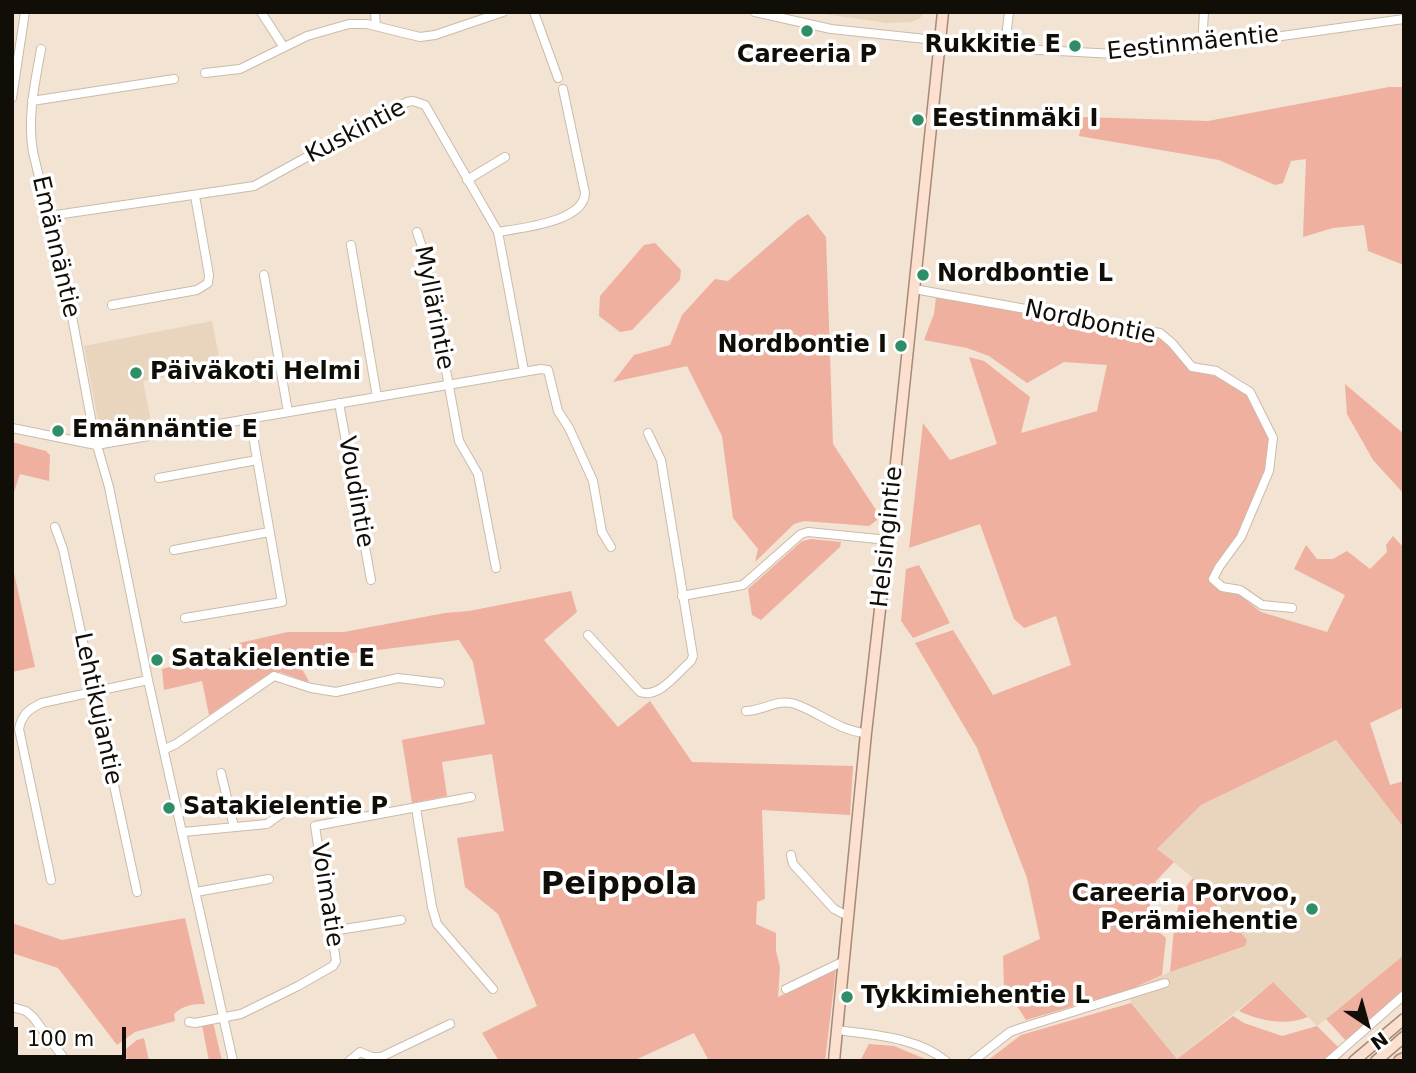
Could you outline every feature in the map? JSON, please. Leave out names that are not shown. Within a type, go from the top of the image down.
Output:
[{"type":"main road","name":"Helsingintie","points":[[834,1061],[842,962],[943,12]]},
{"type":"main road","points":[[1354,1061],[1404,1019]]},
{"type":"main road","points":[[1376,1061],[1404,1037]]},
{"type":"street","points":[[12,98],[24,12]]},
{"type":"street","points":[[261,12],[284,46]]},
{"type":"street","points":[[375,12],[376,26]]},
{"type":"street","points":[[205,73],[240,69],[317,32],[349,24],[376,26],[420,37],[435,35],[503,12]]},
{"type":"street","points":[[534,12],[558,78]]},
{"type":"street","name":"Eestinmäentie","points":[[755,12],[831,29],[1005,47],[1115,54],[1170,51],[1404,19]]},
{"type":"street","points":[[1005,47],[1009,12]]},
{"type":"street","points":[[1202,46],[1204,12]]},
{"type":"street","name":"Emännäntie","points":[[41,49],[32,101],[31,141],[71,312],[96,445],[109,487],[148,680],[233,1061]]},
{"type":"street","points":[[32,101],[174,79]]},
{"type":"street","points":[[498,232],[541,225],[575,211],[583,203],[585,193],[563,89]]},
{"type":"street","name":"Kuskintie","points":[[49,216],[254,186],[414,101],[425,105],[498,232],[524,371]]},
{"type":"street","points":[[467,180],[505,157]]},
{"type":"street","points":[[112,305],[198,290],[208,283],[209,275],[195,196]]},
{"type":"street","name":"Myllärintie","points":[[417,232],[425,256],[459,441],[478,474],[496,568]]},
{"type":"street","points":[[351,245],[377,397]]},
{"type":"street","points":[[264,275],[288,412]]},
{"type":"street","name":"Nordbontie","points":[[914,289],[1160,333],[1192,367],[1216,372],[1250,392],[1273,438],[1269,471],[1241,537],[1213,579],[1222,587],[1240,590],[1262,605],[1292,608]]},
{"type":"street","points":[[12,428],[96,445],[524,371],[548,370],[558,411],[569,428],[593,481],[602,532],[611,547]]},
{"type":"street","name":"Voudintie","points":[[339,403],[371,580]]},
{"type":"street","points":[[185,618],[282,602],[250,419]]},
{"type":"street","points":[[588,635],[640,692],[648,695],[656,693],[691,661],[693,656],[661,460],[648,433]]},
{"type":"street","points":[[159,478],[257,460]]},
{"type":"street","name":"Lehtikujantie","points":[[55,527],[94,691],[137,892]]},
{"type":"street","points":[[174,550],[269,532]]},
{"type":"street","points":[[682,596],[743,585],[801,534],[808,532],[888,540]]},
{"type":"street","points":[[165,749],[274,676],[311,688],[336,692],[398,678],[440,683]]},
{"type":"street","points":[[51,880],[19,729],[20,721],[32,708],[42,703],[148,680]]},
{"type":"street","points":[[747,711],[783,702],[794,704],[846,729],[866,733]]},
{"type":"street","points":[[220,773],[234,827]]},
{"type":"street","points":[[471,797],[416,808],[437,924],[493,989]]},
{"type":"street","name":"Voimatie","points":[[222,1018],[241,1013],[298,986],[333,966],[336,961],[316,826],[416,808]]},
{"type":"street","points":[[183,832],[267,824],[288,809]]},
{"type":"street","points":[[791,855],[793,864],[834,909],[848,916]]},
{"type":"street","points":[[196,892],[269,878]]},
{"type":"street","points":[[332,931],[401,920]]},
{"type":"street","points":[[786,989],[842,962]]},
{"type":"street","points":[[973,1061],[1010,1032],[1166,983]]},
{"type":"street","points":[[1329,1061],[1404,995]]},
{"type":"street","points":[[12,1007],[33,1017],[66,1061]]},
{"type":"street","points":[[189,1022],[222,1018]]},
{"type":"street","points":[[349,1061],[360,1052],[381,1057],[450,1024]]},
{"type":"street","points":[[837,1030],[920,1046],[946,1061]]},
{"type":"shaded area","points":[[810,12],[925,12],[911,22],[887,23]]},
{"type":"shaded area","points":[[1389,87],[1404,87],[1404,265],[1368,251],[1364,225],[1333,228],[1303,237],[1306,159],[1291,161],[1283,183],[1275,185],[1219,160],[1079,136],[1083,117],[1208,121]]},
{"type":"shaded area","points":[[808,214],[826,237],[833,444],[878,513],[877,520],[869,526],[804,521],[794,524],[755,562],[758,549],[733,518],[722,436],[687,366],[613,382],[634,355],[670,345],[682,315],[715,279],[728,281]]},
{"type":"shaded area","points":[[655,243],[681,270],[680,280],[632,330],[620,332],[599,316],[600,296],[644,245]]},
{"type":"shaded area","points":[[936,297],[1159,336],[1191,371],[1215,376],[1248,395],[1269,439],[1266,471],[1238,535],[1208,579],[1221,592],[1238,594],[1261,612],[1327,632],[1345,595],[1294,569],[1306,545],[1317,559],[1333,559],[1347,551],[1370,569],[1387,552],[1386,545],[1393,536],[1404,548],[1404,707],[1370,723],[1390,785],[1404,781],[1404,828],[1336,740],[1201,805],[1157,849],[1174,862],[1156,881],[1146,921],[1166,938],[1162,975],[1129,990],[1026,1020],[1004,986],[1003,956],[1040,939],[1027,878],[977,748],[915,643],[953,630],[993,695],[1071,665],[1056,616],[1024,628],[1014,619],[980,524],[909,548],[923,423],[950,460],[997,444],[969,357],[984,361],[1030,397],[1021,433],[1097,411],[1107,365],[1064,362],[1027,383],[989,356],[967,348],[924,340],[934,314]]},
{"type":"shaded area","name":"Päiväkoti Helmi","points":[[212,321],[221,366],[143,381],[151,422],[100,432],[84,346]]},
{"type":"shaded area","points":[[1345,384],[1404,434],[1404,494],[1373,460],[1347,414]]},
{"type":"shaded area","points":[[12,442],[46,451],[50,455],[49,481],[20,474],[12,498]]},
{"type":"shaded area","points":[[811,539],[841,542],[840,547],[761,620],[752,615],[748,589],[802,541]]},
{"type":"shaded area","points":[[12,564],[35,667],[12,672]]},
{"type":"shaded area","points":[[919,565],[950,623],[913,638],[901,621],[906,569]]},
{"type":"shaded area","points":[[571,591],[577,612],[544,640],[618,727],[650,701],[692,762],[853,766],[850,815],[762,810],[765,899],[757,902],[756,924],[776,933],[776,951],[780,967],[778,997],[836,969],[825,1061],[709,1061],[694,1033],[633,1061],[499,1061],[482,1033],[537,1006],[498,914],[465,887],[457,838],[504,831],[492,754],[442,762],[447,796],[412,803],[402,740],[485,724],[473,662],[459,640],[353,653],[308,652],[295,657],[309,681],[280,672],[270,673],[209,715],[202,681],[164,690],[162,669],[219,654],[239,643],[288,632],[344,632]]},
{"type":"shaded area","name":"Careeria Porvoo, Perämiehentie","points":[[1336,740],[1404,828],[1404,955],[1317,1026],[1273,982],[1177,1059],[1131,1003],[1129,990],[1170,972],[1244,946],[1246,940],[1193,878],[1157,849],[1201,805]]},
{"type":"shaded area","points":[[1193,878],[1247,940],[1245,946],[1170,972],[1178,909],[1181,897]]},
{"type":"shaded area","points":[[185,918],[205,1004],[185,1007],[174,1014],[175,1021],[135,1032],[117,1045],[58,968],[12,953],[12,923],[62,940]]},
{"type":"shaded area","points":[[1404,955],[1404,991],[1347,1042],[1326,1019]]},
{"type":"shaded area","points":[[1273,982],[1308,1017],[1273,1021],[1239,1011]]},
{"type":"shaded area","points":[[1131,1003],[1177,1059],[1233,1016],[1244,1023],[1282,1036],[1317,1026],[1345,1054],[1337,1061],[987,1061],[1021,1035]]},
{"type":"shaded area","points":[[213,1022],[222,1061],[209,1061],[202,1025]]},
{"type":"shaded area","points":[[144,1038],[149,1061],[129,1061],[122,1052]]},
{"type":"shaded area","points":[[869,1044],[894,1046],[930,1061],[860,1061]]},
{"type":"place","name":"Careeria P","points":[[807,31]]},
{"type":"place","name":"Rukkitie E","points":[[1075,46]]},
{"type":"place","name":"Eestinmäki I","points":[[918,120]]},
{"type":"place","name":"Nordbontie L","points":[[923,275]]},
{"type":"place","name":"Nordbontie I","points":[[901,346]]},
{"type":"place","name":"Päiväkoti Helmi","points":[[136,373]]},
{"type":"place","name":"Emännäntie E","points":[[58,431]]},
{"type":"place","name":"Satakielentie E","points":[[157,660]]},
{"type":"place","name":"Satakielentie P","points":[[169,808]]},
{"type":"place","name":"Careeria Porvoo, Perämiehentie","points":[[1312,909]]},
{"type":"place","name":"Tykkimiehentie L","points":[[847,997]]},
{"type":"district","name":"Peippola","points":[[619,886]]}]
